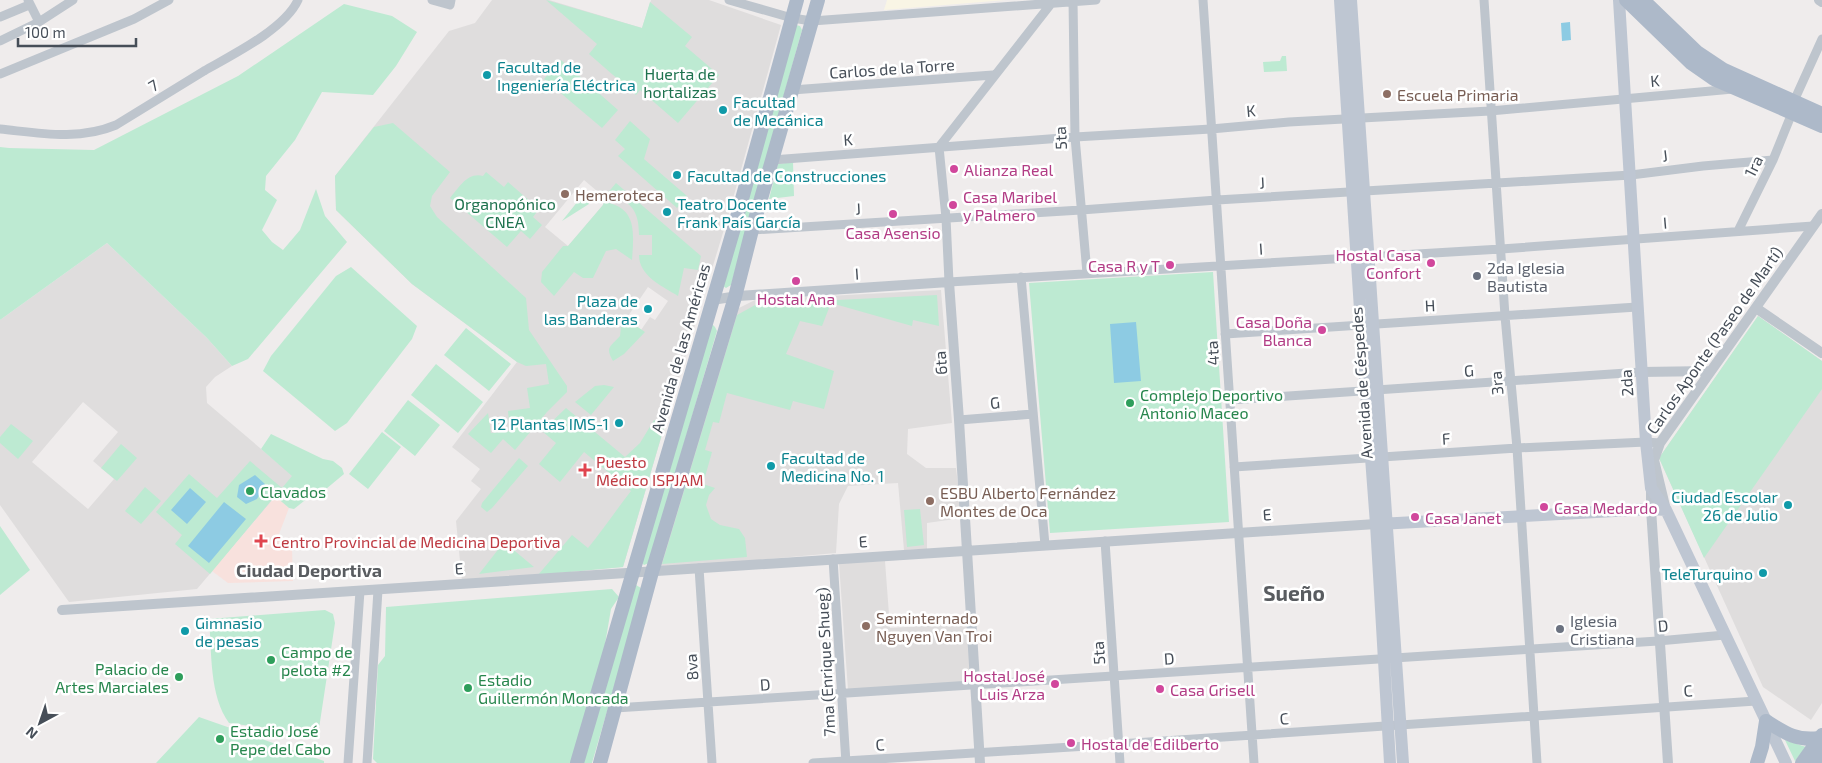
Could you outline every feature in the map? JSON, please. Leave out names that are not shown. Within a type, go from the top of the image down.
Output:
[{"type":"main road","name":"Avenida de las Américas","points":[[578,763],[632,572],[734,228],[797,0]]},
{"type":"main road","points":[[600,763],[652,572],[735,297],[752,230],[818,0]]},
{"type":"main road","name":"Avenida de Céspedes","points":[[1340,0],[1353,118],[1382,524],[1394,726],[1402,763]]},
{"type":"main road","name":"Avenida de Céspedes","points":[[1351,0],[1353,118]]},
{"type":"main road","name":"2da","points":[[1619,0],[1631,175],[1641,372],[1651,488]]},
{"type":"main road","points":[[1626,0],[1691,63],[1714,79],[1734,89],[1822,114]]},
{"type":"main road","points":[[1643,0],[1697,52],[1724,70],[1781,95],[1793,107],[1822,126]]},
{"type":"main road","points":[[1734,89],[1753,87],[1769,94],[1781,95]]},
{"type":"main road","points":[[1651,488],[1666,510]]},
{"type":"main road","name":"E","points":[[1382,524],[1651,509],[1666,510]]},
{"type":"main road","name":"Carlos Aponte (Paseo de Martí)","points":[[1666,510],[1786,763]]},
{"type":"main road","points":[[1757,763],[1762,747],[1766,721],[1789,736],[1821,741]]},
{"type":"main road","name":"Avenida de Céspedes","points":[[1390,763],[1394,726]]},
{"type":"main road","points":[[1802,763],[1821,741]]},
{"type":"main road","points":[[1813,763],[1821,741]]},
{"type":"street","points":[[0,41],[39,22],[73,0]]},
{"type":"street","points":[[0,74],[134,19],[168,0]]},
{"type":"street","name":"7","points":[[0,129],[56,135],[100,132],[116,125],[261,37],[285,18],[298,0]]},
{"type":"street","points":[[432,0],[450,5],[451,0]]},
{"type":"street","points":[[729,0],[792,18],[812,21],[1096,0]]},
{"type":"street","name":"4ta","points":[[1203,0],[1254,763]]},
{"type":"street","name":"3ra","points":[[1484,0],[1505,316],[1517,448],[1537,763]]},
{"type":"street","points":[[1818,0],[1822,2]]},
{"type":"street","name":"5ta","points":[[1073,1],[1075,137],[1087,274]]},
{"type":"street","points":[[0,17],[28,2],[39,22]]},
{"type":"street","points":[[939,147],[1052,2]]},
{"type":"street","name":"1ra","points":[[1738,231],[1773,160],[1822,39]]},
{"type":"street","name":"Carlos de la Torre","points":[[792,90],[994,75]]},
{"type":"street","name":"K","points":[[772,160],[1289,122],[1490,111],[1734,89]]},
{"type":"street","name":"6ta","points":[[939,147],[946,218],[979,758]]},
{"type":"street","name":"J","points":[[752,230],[1631,175],[1773,160]]},
{"type":"street","name":"Carlos Aponte (Paseo de Martí)","points":[[1666,510],[1654,460],[1660,443],[1822,214]]},
{"type":"street","name":"I","points":[[712,300],[1021,277],[1501,249],[1813,226]]},
{"type":"street","points":[[1021,277],[1044,545]]},
{"type":"street","name":"H","points":[[1225,334],[1637,307]]},
{"type":"street","points":[[1756,308],[1822,353]]},
{"type":"street","name":"G","points":[[1230,400],[1641,372],[1711,371]]},
{"type":"street","name":"G","points":[[959,420],[1033,414]]},
{"type":"street","name":"F","points":[[1234,467],[1517,448],[1660,443]]},
{"type":"street","name":"2da","points":[[1651,488],[1658,641],[1668,763]]},
{"type":"street","name":"E","points":[[62,610],[1382,524]]},
{"type":"street","name":"5ta","points":[[1105,541],[1120,763]]},
{"type":"street","name":"7ma (Enrique Shueg)","points":[[833,559],[845,762]]},
{"type":"street","name":"8va","points":[[699,568],[712,763]]},
{"type":"street","points":[[367,763],[378,590]]},
{"type":"street","points":[[348,763],[360,591]]},
{"type":"street","name":"D","points":[[616,708],[1114,677],[1725,635]]},
{"type":"street","name":"C","points":[[813,763],[979,758],[1119,744],[1756,701]]},
{"type":"shaded area","points":[[492,0],[549,0],[642,28],[651,0],[709,0],[781,25],[729,213],[623,567],[462,581],[456,521],[481,489],[471,481],[480,469],[452,447],[517,362],[412,284],[336,210],[335,176],[449,31],[475,23]],"holes":[[[584,180],[604,197],[603,205],[568,246],[545,227]],[[648,287],[668,301],[655,320],[650,317],[641,330],[626,319]]]},
{"type":"shaded area","points":[[887,0],[1006,0],[884,10]]},
{"type":"shaded area","points":[[107,243],[207,338],[232,366],[215,377],[206,387],[207,403],[293,476],[197,589],[69,602],[0,505],[0,320]],"holes":[[[83,402],[118,432],[93,461],[114,479],[88,509],[32,462]]]},
{"type":"shaded area","points":[[941,290],[952,423],[908,429],[907,454],[926,468],[956,468],[962,518],[927,523],[927,549],[904,550],[898,483],[848,486],[839,504],[836,553],[656,569],[733,311],[755,300]]},
{"type":"shaded area","name":"Ciudad Escolar 26 de Julio","points":[[1758,316],[1822,361],[1822,703],[1811,720],[1763,687],[1659,458]]},
{"type":"shaded area","name":"Centro Provincial de Medicina Deportiva","points":[[276,496],[289,508],[279,534],[292,548],[293,581],[228,583],[212,571]]},
{"type":"shaded area","name":"Seminternado Nguyen Van Troi","points":[[885,561],[890,628],[968,623],[972,681],[848,690],[839,563]]},
{"type":"green space","name":"Huerta de hortalizas","points":[[546,0],[642,28],[650,2],[692,37],[685,46],[719,75],[678,123],[640,90],[636,95],[589,54],[597,44]]},
{"type":"green space","points":[[344,4],[392,16],[417,32],[396,66],[373,95],[322,92],[295,140],[266,176],[265,190],[277,200],[262,230],[272,242],[283,250],[300,230],[316,189],[325,216],[347,242],[248,359],[232,366],[207,338],[107,243],[0,320],[0,147],[94,150],[238,76]]},
{"type":"green space","points":[[796,25],[800,26],[802,30],[731,285],[726,288],[723,286]]},
{"type":"green space","points":[[1282,56],[1286,56],[1287,71],[1264,72],[1263,62],[1280,61]]},
{"type":"green space","points":[[561,60],[618,110],[602,128],[544,79]]},
{"type":"green space","points":[[630,121],[650,139],[644,159],[687,196],[677,208],[618,156],[625,149],[615,140]]},
{"type":"green space","points":[[393,123],[450,172],[432,196],[430,206],[437,217],[526,298],[529,330],[567,386],[567,392],[547,412],[515,450],[503,439],[491,453],[468,434],[488,413],[491,433],[510,431],[508,411],[530,408],[527,388],[549,384],[546,364],[526,366],[517,362],[412,284],[336,210],[335,176],[374,127]]},
{"type":"green space","points":[[793,162],[794,196],[769,199],[778,164]]},
{"type":"green space","name":"Organopónico CNEA","points":[[486,172],[504,187],[508,182],[539,209],[533,217],[542,225],[530,239],[521,231],[507,247],[450,198],[472,176],[483,176]]},
{"type":"green space","points":[[616,183],[701,256],[698,270],[684,268],[678,296],[652,280],[643,269],[639,255],[652,255],[652,235],[639,235],[637,218],[632,207],[621,200],[606,195]]},
{"type":"green space","points":[[586,191],[589,204],[562,221]]},
{"type":"green space","points":[[604,202],[623,209],[628,215],[633,231],[632,260],[616,249],[606,251],[593,278],[583,278],[574,272],[554,296],[541,282],[542,272],[563,246],[568,246]]},
{"type":"green space","points":[[351,267],[417,326],[412,339],[347,423],[335,431],[263,371],[271,356],[336,276]]},
{"type":"green space","name":"Complejo Deportivo Antonio Maceo","points":[[1213,272],[1229,522],[1050,533],[1029,283]]},
{"type":"green space","points":[[937,295],[939,326],[913,320],[912,326],[831,303],[822,326],[800,321],[786,354],[834,371],[824,409],[793,401],[790,410],[727,393],[719,423],[713,422],[705,450],[712,452],[703,484],[715,488],[709,495],[706,505],[711,519],[720,525],[739,529],[745,538],[747,557],[662,564],[737,315],[757,304]]},
{"type":"green space","points":[[1758,316],[1822,361],[1822,389],[1704,558],[1659,458]]},
{"type":"green space","points":[[626,319],[645,332],[624,354],[613,361],[609,350],[611,345],[620,336],[621,327]]},
{"type":"green space","points":[[713,325],[717,331],[649,563],[644,565],[642,563],[710,326]]},
{"type":"green space","points":[[466,328],[511,364],[489,391],[444,355]]},
{"type":"green space","points":[[436,364],[483,402],[458,433],[411,395]]},
{"type":"green space","points":[[595,386],[614,387],[591,415],[575,402]]},
{"type":"green space","points":[[408,400],[440,425],[415,456],[384,431]]},
{"type":"green space","points":[[566,408],[625,457],[640,443],[654,420],[665,424],[623,567],[538,575],[572,535],[588,548],[631,491],[584,452],[560,482],[539,464],[556,443],[542,431]]},
{"type":"green space","points":[[11,424],[33,441],[18,459],[0,443],[0,437]]},
{"type":"green space","points":[[382,432],[401,447],[368,489],[349,474]]},
{"type":"green space","points":[[271,434],[323,459],[333,461],[342,468],[344,474],[326,489],[314,493],[294,509],[289,508],[275,496],[210,574],[175,544],[182,535],[156,512],[189,474],[217,498],[250,461],[282,488],[292,476],[261,449]]},
{"type":"green space","points":[[121,444],[137,458],[117,481],[101,468]]},
{"type":"green space","points":[[519,458],[528,466],[487,512],[481,507],[482,503]]},
{"type":"green space","points":[[145,487],[161,501],[141,524],[125,511]]},
{"type":"green space","points":[[920,509],[924,545],[907,547],[904,510]]},
{"type":"green space","points":[[0,526],[30,570],[0,595]]},
{"type":"green space","points":[[504,542],[534,567],[479,574]]},
{"type":"green space","points":[[636,585],[642,591],[592,763],[582,763]]},
{"type":"green space","points":[[612,589],[619,597],[611,609],[602,662],[572,763],[377,763],[373,759],[378,665],[385,656],[386,607]]},
{"type":"green space","name":"Campo de pelota #2","points":[[325,610],[333,614],[335,623],[318,735],[229,723],[218,700],[215,687],[211,659],[209,619]]},
{"type":"green space","name":"Estadio José Pepe del Cabo","points":[[199,717],[324,761],[324,763],[156,763]]},
{"type":"green space","points":[[1785,740],[1806,747],[1795,761]]},
{"type":"water","points":[[1570,22],[1571,40],[1562,41],[1561,23]]},
{"type":"water","points":[[1136,322],[1141,381],[1114,383],[1110,324]]},
{"type":"water","name":"Clavados","points":[[255,475],[265,484],[257,499],[246,504],[237,497],[239,485]]},
{"type":"water","points":[[190,488],[206,502],[187,524],[171,510]]},
{"type":"water","points":[[224,502],[246,519],[209,563],[188,546]]},
{"type":"place","name":"Facultad de Ingeniería Eléctrica","points":[[487,75]]},
{"type":"place","name":"Escuela Primaria","points":[[1387,94]]},
{"type":"place","name":"Facultad de Mecánica","points":[[723,110]]},
{"type":"place","name":"Alianza Real","points":[[954,169]]},
{"type":"place","name":"Facultad de Construcciones","points":[[677,175]]},
{"type":"place","name":"Hemeroteca","points":[[565,194]]},
{"type":"place","name":"Casa Maribel y Palmero","points":[[953,205]]},
{"type":"place","name":"Teatro Docente Frank País García","points":[[667,212]]},
{"type":"place","name":"Casa Asensio","points":[[893,214]]},
{"type":"place","name":"Hostal Casa Confort","points":[[1431,263]]},
{"type":"place","name":"Casa R y T","points":[[1170,265]]},
{"type":"place","name":"2da Iglesia Bautista","points":[[1477,276]]},
{"type":"place","name":"Hostal Ana","points":[[796,281]]},
{"type":"place","name":"Plaza de las Banderas","points":[[648,309]]},
{"type":"place","name":"Casa Doña Blanca","points":[[1322,330]]},
{"type":"place","name":"Complejo Deportivo Antonio Maceo","points":[[1130,403]]},
{"type":"place","name":"12 Plantas IMS-1","points":[[619,423]]},
{"type":"place","name":"Facultad de Medicina No. 1","points":[[771,466]]},
{"type":"place","name":"Puesto Médico ISPJAM","points":[[585,470]]},
{"type":"place","name":"Clavados","points":[[250,491]]},
{"type":"place","name":"ESBU Alberto Fernández Montes de Oca","points":[[930,501]]},
{"type":"place","name":"Ciudad Escolar 26 de Julio","points":[[1788,505]]},
{"type":"place","name":"Casa Medardo","points":[[1544,507]]},
{"type":"place","name":"Casa Janet","points":[[1415,517]]},
{"type":"place","name":"Centro Provincial de Medicina Deportiva","points":[[261,541]]},
{"type":"place","name":"TeleTurquino","points":[[1763,573]]},
{"type":"place","name":"Seminternado Nguyen Van Troi","points":[[866,626]]},
{"type":"place","name":"Iglesia Cristiana","points":[[1560,629]]},
{"type":"place","name":"Gimnasio de pesas","points":[[185,631]]},
{"type":"place","name":"Campo de pelota #2","points":[[271,660]]},
{"type":"place","name":"Palacio de Artes Marciales","points":[[179,677]]},
{"type":"place","name":"Hostal José Luis Arza","points":[[1055,684]]},
{"type":"place","name":"Estadio Guillermón Moncada","points":[[468,688]]},
{"type":"place","name":"Casa Grisell","points":[[1160,689]]},
{"type":"place","name":"Estadio José Pepe del Cabo","points":[[220,739]]},
{"type":"place","name":"Hostal de Edilberto","points":[[1071,743]]},
{"type":"district","name":"Ciudad Deportiva","points":[[309,570]]},
{"type":"district","name":"Sueño","points":[[1294,592]]}]
